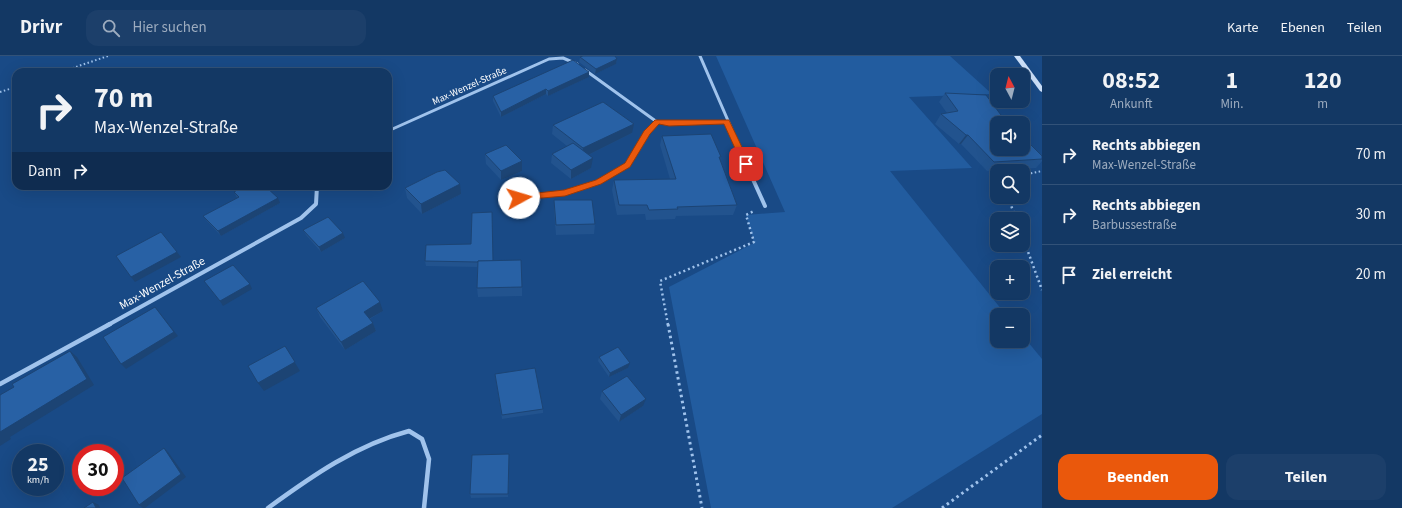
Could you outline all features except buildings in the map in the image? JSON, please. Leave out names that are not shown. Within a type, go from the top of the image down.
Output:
[{"type":"street","points":[[700,56],[727,122],[765,206]]},
{"type":"street","points":[[1017,56],[1042,90]]},
{"type":"street","name":"Max-Wenzel-Straße","points":[[392,129],[549,60],[561,57],[571,60],[657,122]]},
{"type":"street","points":[[519,198],[565,193],[599,182],[628,165],[647,133],[657,122],[669,124],[727,122]]},
{"type":"street","name":"Max-Wenzel-Straße","points":[[0,384],[301,218],[316,204],[317,190]]},
{"type":"street","points":[[268,508],[301,485],[365,445],[389,435],[409,431],[422,439],[429,459],[424,508]]},
{"type":"path","points":[[72,68],[108,56]]},
{"type":"path","points":[[0,92],[12,88]]},
{"type":"path","points":[[1030,174],[1042,171]]},
{"type":"path","points":[[702,508],[660,281],[754,242],[746,215],[765,206]]},
{"type":"path","points":[[1028,252],[1042,290]]},
{"type":"path","points":[[942,508],[1042,436]]},
{"type":"shaded area","points":[[716,56],[950,56],[990,92],[990,94],[909,97],[972,168],[890,171],[990,295],[990,300],[994,300],[1000,308],[990,308],[990,348],[1030,348],[1030,344],[1042,359],[1042,414],[892,508],[711,508],[669,287],[754,243],[746,215],[785,212]]},
{"type":"route","points":[[519,198],[565,193],[599,182],[628,165],[647,133],[657,122],[669,124],[727,122],[746,164]]}]
